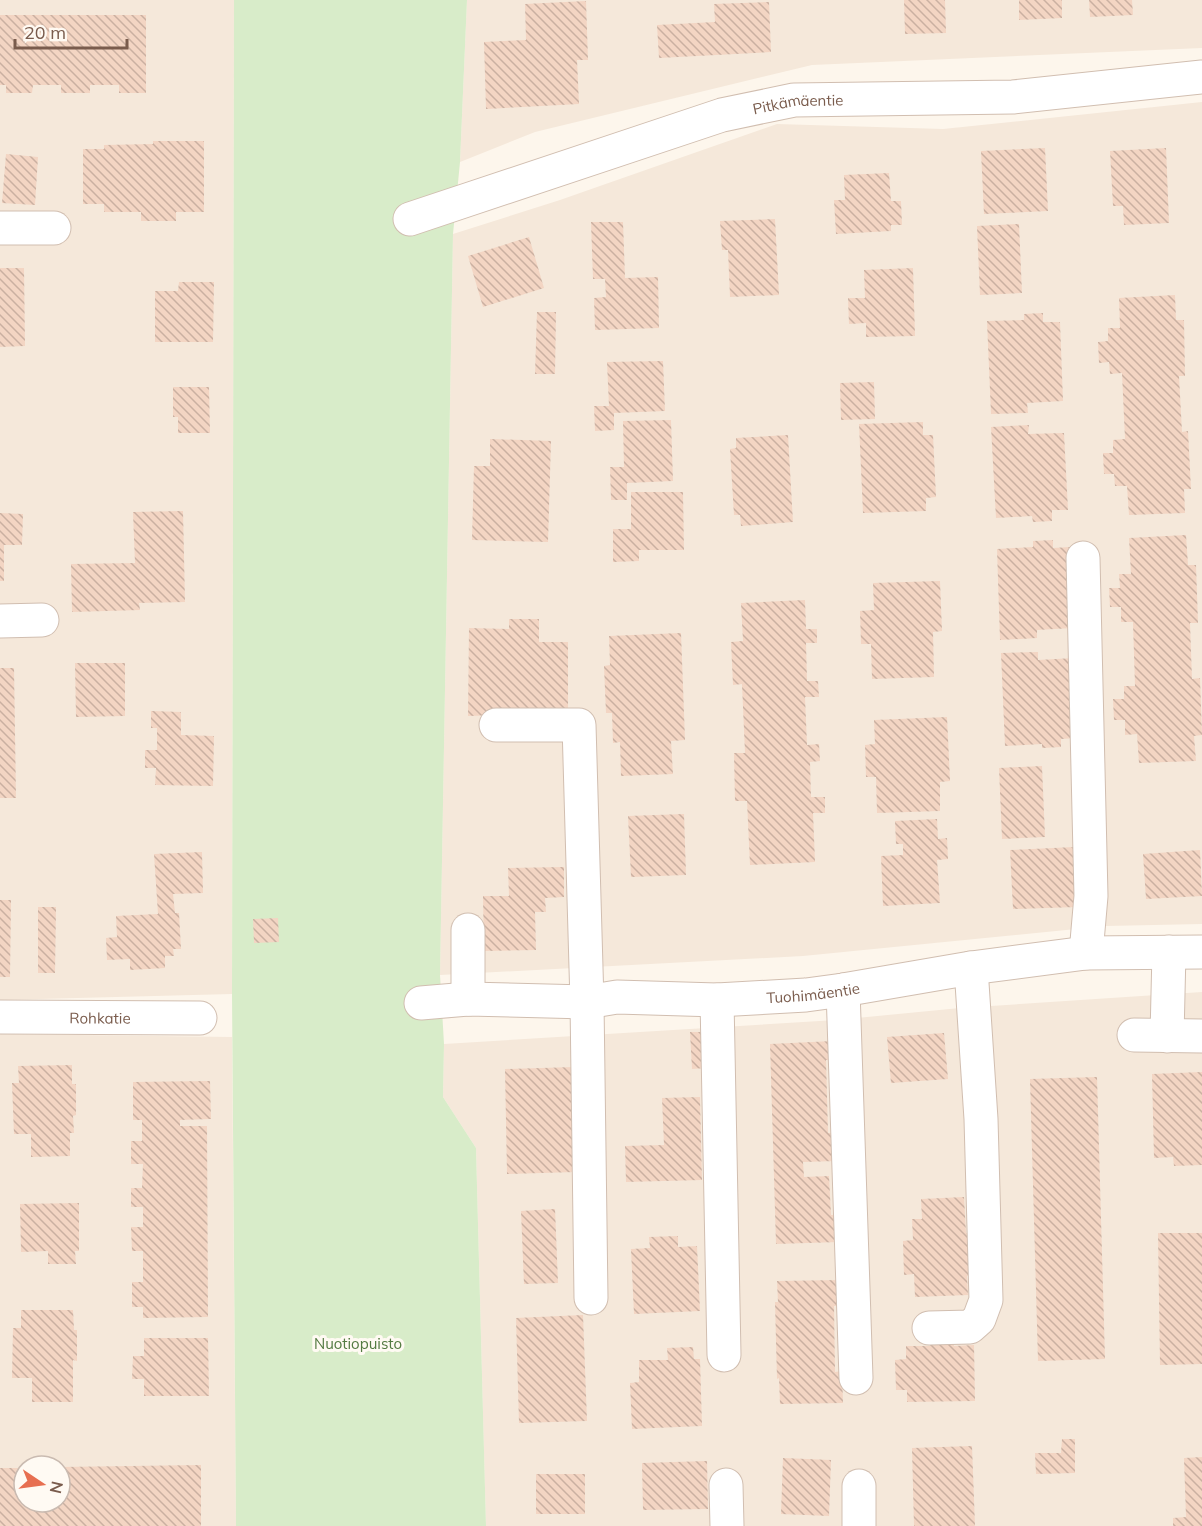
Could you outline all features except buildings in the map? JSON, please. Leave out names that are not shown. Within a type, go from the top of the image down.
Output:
[{"type":"street","name":"Pitkämäentie","points":[[411,219],[722,115],[794,99],[1013,97],[1202,77]]},
{"type":"street","points":[[0,228],[54,228]]},
{"type":"street","points":[[1083,558],[1091,896],[1086,953]]},
{"type":"street","points":[[0,621],[42,620]]},
{"type":"street","points":[[496,725],[579,725],[587,1002],[591,1298]]},
{"type":"street","points":[[468,930],[468,999]]},
{"type":"street","points":[[1167,1036],[1169,952]]},
{"type":"street","name":"Tuohimäentie","points":[[421,1003],[468,999],[587,1002],[616,997],[717,1000],[843,990],[970,968],[1086,953],[1202,952]]},
{"type":"street","points":[[929,1328],[970,1327],[980,1319],[986,1300],[981,1119],[970,968]]},
{"type":"street","points":[[843,990],[856,1378]]},
{"type":"street","points":[[717,1000],[724,1355]]},
{"type":"street","name":"Rohkatie","points":[[0,1017],[200,1018]]},
{"type":"street","points":[[1134,1035],[1202,1036]]},
{"type":"street","points":[[726,1485],[727,1526]]},
{"type":"street","points":[[859,1486],[859,1526]]},
{"type":"shaded area","points":[[0,0],[234,0],[232,994],[0,1000]]},
{"type":"shaded area","points":[[467,0],[1202,0],[1202,48],[812,65],[535,132],[460,162]]},
{"type":"shaded area","points":[[1202,102],[1202,924],[1106,926],[803,956],[440,975],[453,234],[560,200],[777,124],[943,129]]},
{"type":"shaded area","points":[[1202,992],[1202,1526],[486,1526],[476,1148],[443,1097],[444,1044],[836,1020],[960,1008]]},
{"type":"shaded area","points":[[0,1034],[232,1037],[236,1526],[0,1526]]},
{"type":"green space","name":"Nuotiopuisto","points":[[234,0],[467,0],[460,162],[453,234],[440,975],[444,1044],[443,1097],[476,1148],[486,1526],[236,1526],[232,994]]}]
